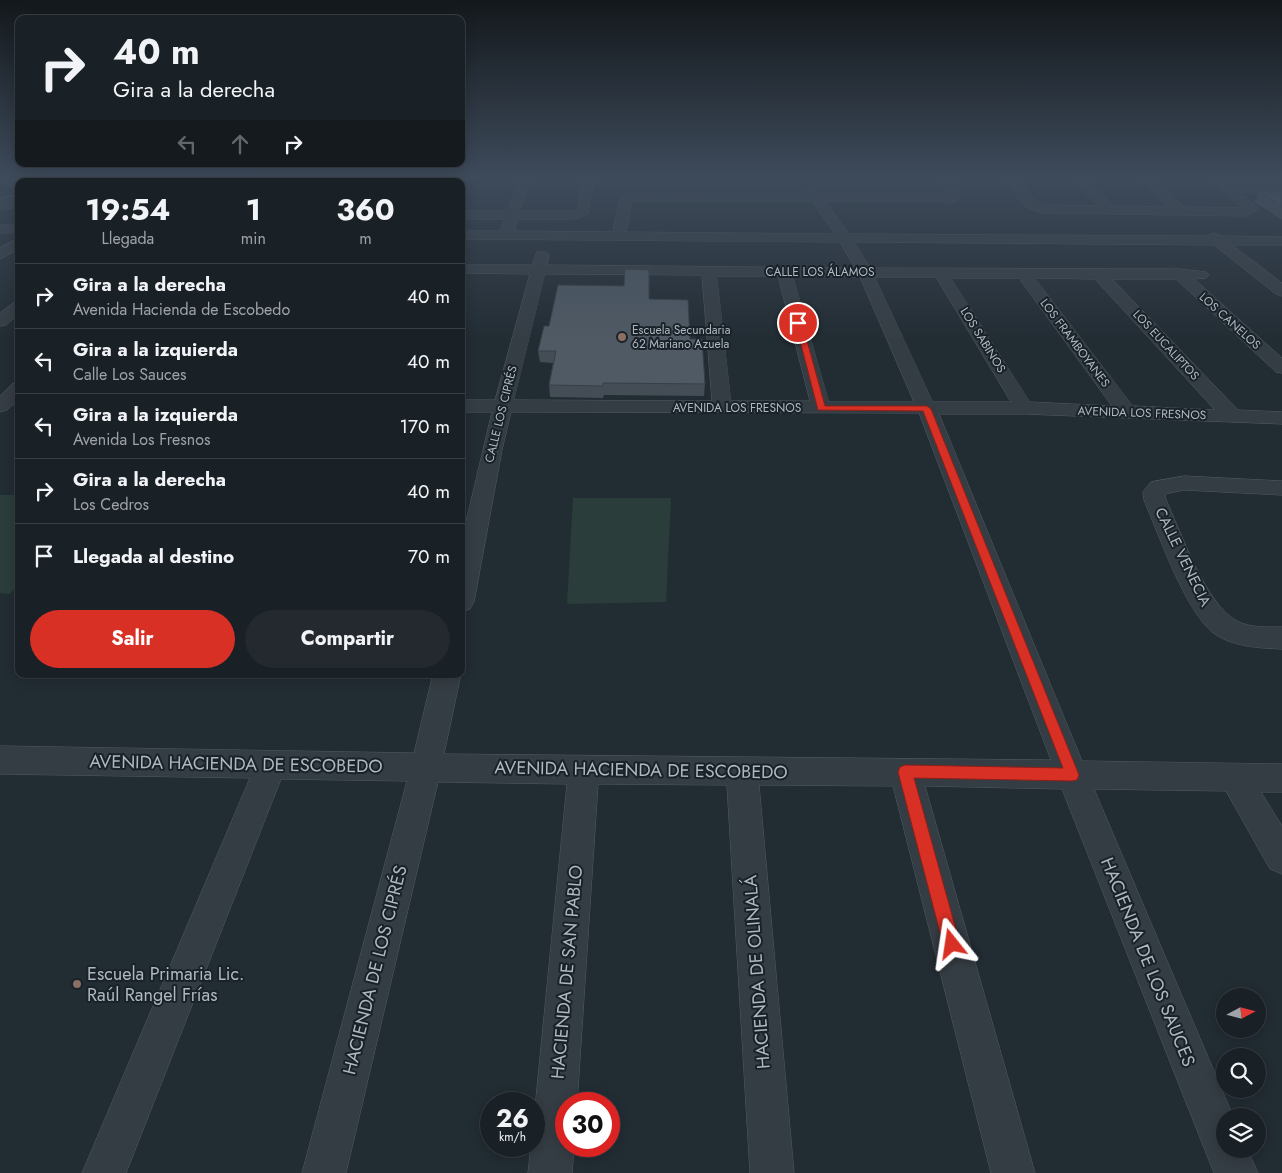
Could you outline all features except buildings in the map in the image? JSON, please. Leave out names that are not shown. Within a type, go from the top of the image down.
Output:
[{"type":"street","points":[[465,234],[480,232]]},
{"type":"street","points":[[548,232],[554,232]]},
{"type":"street","points":[[548,232],[583,232]]},
{"type":"street","name":"CALLE LOS CIPRÉS","points":[[465,582],[502,407],[548,232]]},
{"type":"street","points":[[827,232],[842,234],[1212,236],[1282,232]]},
{"type":"street","name":"HACIENDA DE LOS SAUCES","points":[[840,232],[865,272],[927,409],[1072,775],[1216,1126]]},
{"type":"street","points":[[1212,236],[1282,241]]},
{"type":"street","points":[[1212,236],[1282,291]]},
{"type":"street","points":[[0,255],[15,245]]},
{"type":"street","name":"CALLE LOS ÁLAMOS","points":[[465,269],[1201,275]]},
{"type":"street","points":[[709,271],[722,407]]},
{"type":"street","points":[[784,272],[821,408]]},
{"type":"street","name":"LOS SABINOS","points":[[942,273],[1024,408]]},
{"type":"street","name":"LOS FRAMBOYANES","points":[[1023,273],[1127,412]]},
{"type":"street","name":"LOS CANELOS","points":[[1179,274],[1282,368]]},
{"type":"street","name":"LOS EUCALIPTOS","points":[[1100,275],[1232,416]]},
{"type":"street","points":[[0,321],[15,309]]},
{"type":"street","points":[[5,405],[15,393]]},
{"type":"street","name":"AVENIDA LOS FRESNOS","points":[[465,406],[1024,408],[1282,418]]},
{"type":"street","name":"CALLE VENECIA","points":[[1277,494],[1184,484],[1159,488],[1154,492],[1201,601],[1212,616],[1224,626],[1240,633],[1262,638],[1282,638]]},
{"type":"street","points":[[426,767],[446,678]]},
{"type":"street","name":"AVENIDA HACIENDA DE ESCOBEDO","points":[[0,760],[584,770],[905,772],[1282,778]]},
{"type":"street","points":[[104,1173],[272,765]]},
{"type":"street","name":"HACIENDA DE LOS CIPRÉS","points":[[324,1173],[426,767]]},
{"type":"street","name":"HACIENDA DE SAN PABLO","points":[[550,1173],[584,770]]},
{"type":"street","name":"HACIENDA DE OLINALÁ","points":[[742,771],[772,1173]]},
{"type":"street","points":[[905,772],[1013,1173]]},
{"type":"street","points":[[1235,777],[1282,857]]},
{"type":"street","name":"HACIENDA DE LOS SAUCES","points":[[1229,1158],[1236,1173]]},
{"type":"green space","points":[[0,495],[15,495],[15,588],[10,594],[0,593]]},
{"type":"green space","points":[[573,498],[671,498],[666,602],[567,604]]},
{"type":"place","name":"Escuela Secundaria 62 Mariano Azuela","points":[[622,337]]},
{"type":"place","name":"Escuela Primaria Lic. Raúl Rangel Frías","points":[[77,984]]},
{"type":"route","points":[[798,323],[821,408],[927,409],[1072,775],[905,772],[952,944]]}]
